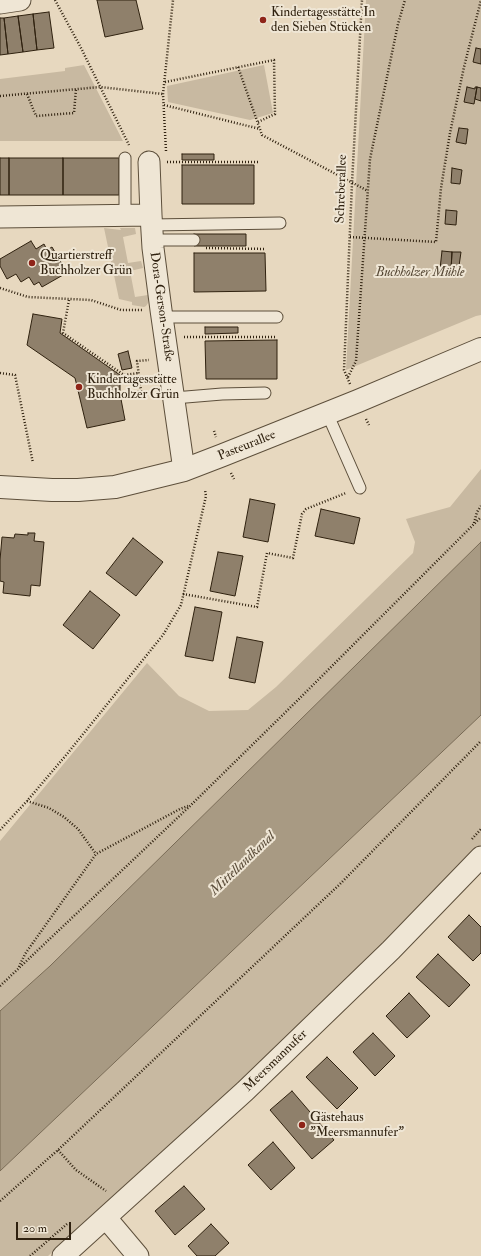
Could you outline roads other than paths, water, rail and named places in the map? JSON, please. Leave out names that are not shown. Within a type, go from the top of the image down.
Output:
[{"type":"street","points":[[0,3],[20,0]]},
{"type":"street","name":"Dora-Gerson-Straße","points":[[158,162],[152,227],[161,314],[184,470]]},
{"type":"street","points":[[0,217],[125,216],[152,227]]},
{"type":"street","name":"Pasteurallee","points":[[0,487],[52,490],[115,487],[184,470],[224,456],[481,349]]},
{"type":"street","name":"Meersmannufer","points":[[63,1256],[245,1091],[391,950],[476,848]]},
{"type":"street","points":[[106,1218],[138,1256]]},
{"type":"lane","points":[[125,158],[125,216]]},
{"type":"lane","points":[[152,227],[280,223]]},
{"type":"lane","points":[[152,227],[196,244]]},
{"type":"lane","points":[[161,314],[277,317]]},
{"type":"lane","points":[[174,398],[222,394],[265,393]]},
{"type":"lane","points":[[327,412],[360,488]]},
{"type":"water","name":"Mittellandkanal","points":[[481,542],[481,715],[0,1171],[0,1011],[50,966]]},
{"type":"place","name":"Kindertagesstätte In den Sieben Stücken","points":[[263,20]]},
{"type":"place","name":"Quartierstreff Buchholzer Grün","points":[[32,263]]},
{"type":"place","name":"Kindertagesstätte Buchholzer Grün","points":[[79,387]]},
{"type":"place","name":"Gästehaus \"Meersmannufer\"","points":[[302,1125]]},
{"type":"park label","name":"Buchholzer Mühle","points":[[420,273]]}]
